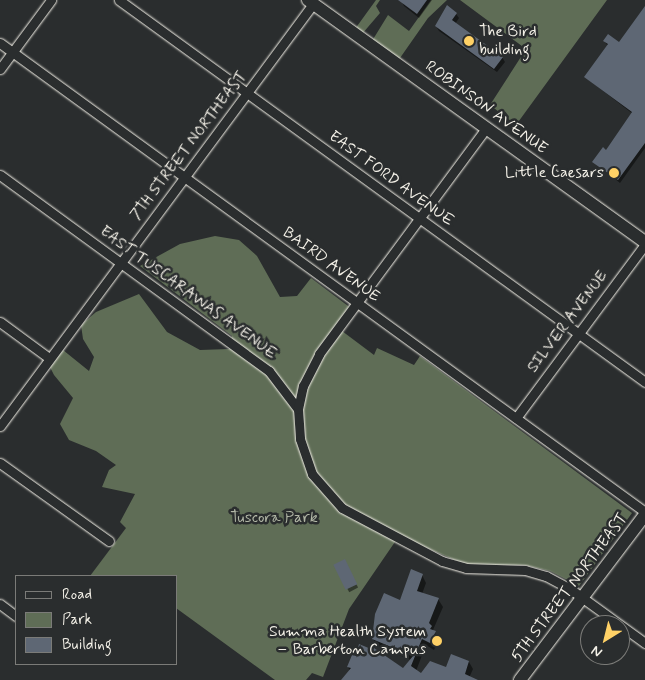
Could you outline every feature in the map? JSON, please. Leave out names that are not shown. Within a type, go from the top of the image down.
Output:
[{"type":"main road","name":"ROBINSON AVENUE","points":[[310,2],[645,243]]},
{"type":"main road","name":"5TH STREET NORTHEAST","points":[[520,680],[645,513]]},
{"type":"street","points":[[0,69],[51,0]]},
{"type":"street","name":"EAST FORD AVENUE","points":[[119,0],[645,382]]},
{"type":"street","name":"7TH STREET NORTHEAST","points":[[0,426],[247,93],[310,2]]},
{"type":"street","name":"BAIRD AVENUE","points":[[0,43],[645,513]]},
{"type":"street","points":[[486,128],[319,354],[306,379],[298,409],[300,440],[312,474],[331,499],[347,512],[442,561],[474,570],[536,573],[556,580],[645,643]]},
{"type":"street","name":"EAST TUSCARAWAS AVENUE","points":[[0,175],[256,360],[269,371],[298,409]]},
{"type":"street","name":"SILVER AVENUE","points":[[516,418],[645,243]]},
{"type":"street","points":[[0,322],[49,358]]},
{"type":"street","points":[[0,463],[108,541]]},
{"type":"street","points":[[0,604],[15,615]]},
{"type":"green space","points":[[376,0],[380,0],[376,6],[380,13],[362,34],[355,29]]},
{"type":"green space","points":[[431,0],[447,0],[428,18],[400,58],[398,59],[372,41],[388,15],[409,31]]},
{"type":"green space","points":[[460,0],[607,0],[516,125],[490,105],[526,49]]},
{"type":"green space","name":"Tuscora Park","points":[[215,236],[239,240],[257,256],[280,297],[297,296],[311,278],[356,312],[342,331],[374,355],[377,348],[414,365],[420,356],[632,513],[579,586],[550,571],[524,565],[469,566],[399,536],[349,609],[323,677],[312,673],[306,680],[275,680],[178,609],[178,575],[91,575],[126,528],[120,522],[135,494],[102,487],[109,470],[116,465],[96,451],[69,440],[60,424],[73,398],[54,375],[47,361],[63,350],[89,371],[94,357],[83,339],[81,325],[96,312],[139,294],[167,332],[200,350],[229,349],[232,336],[140,266],[180,244]]},
{"type":"building","points":[[398,0],[427,0],[417,14]]},
{"type":"building","name":"The Bird building","points":[[447,5],[457,13],[452,20],[503,57],[494,69],[435,26]]},
{"type":"building","points":[[645,6],[645,143],[618,180],[592,162],[603,147],[606,150],[632,112],[584,77],[608,44],[603,41],[608,34],[619,42]]},
{"type":"building","points":[[345,559],[357,584],[346,590],[333,565]]},
{"type":"building","points":[[411,569],[423,574],[417,591],[439,598],[429,623],[432,626],[430,629],[436,631],[430,643],[422,639],[411,666],[421,673],[430,661],[446,667],[451,654],[469,661],[465,674],[478,680],[341,680],[351,668],[347,667],[352,655],[356,656],[359,644],[371,649],[371,646],[403,668],[413,656],[372,639],[375,614],[384,593],[400,600]]},
{"type":"place","name":"The Bird building","points":[[469,41]]},
{"type":"place","name":"Little Caesars","points":[[614,173]]},
{"type":"place","name":"Summa Health System – Barberton Campus","points":[[437,641]]}]
